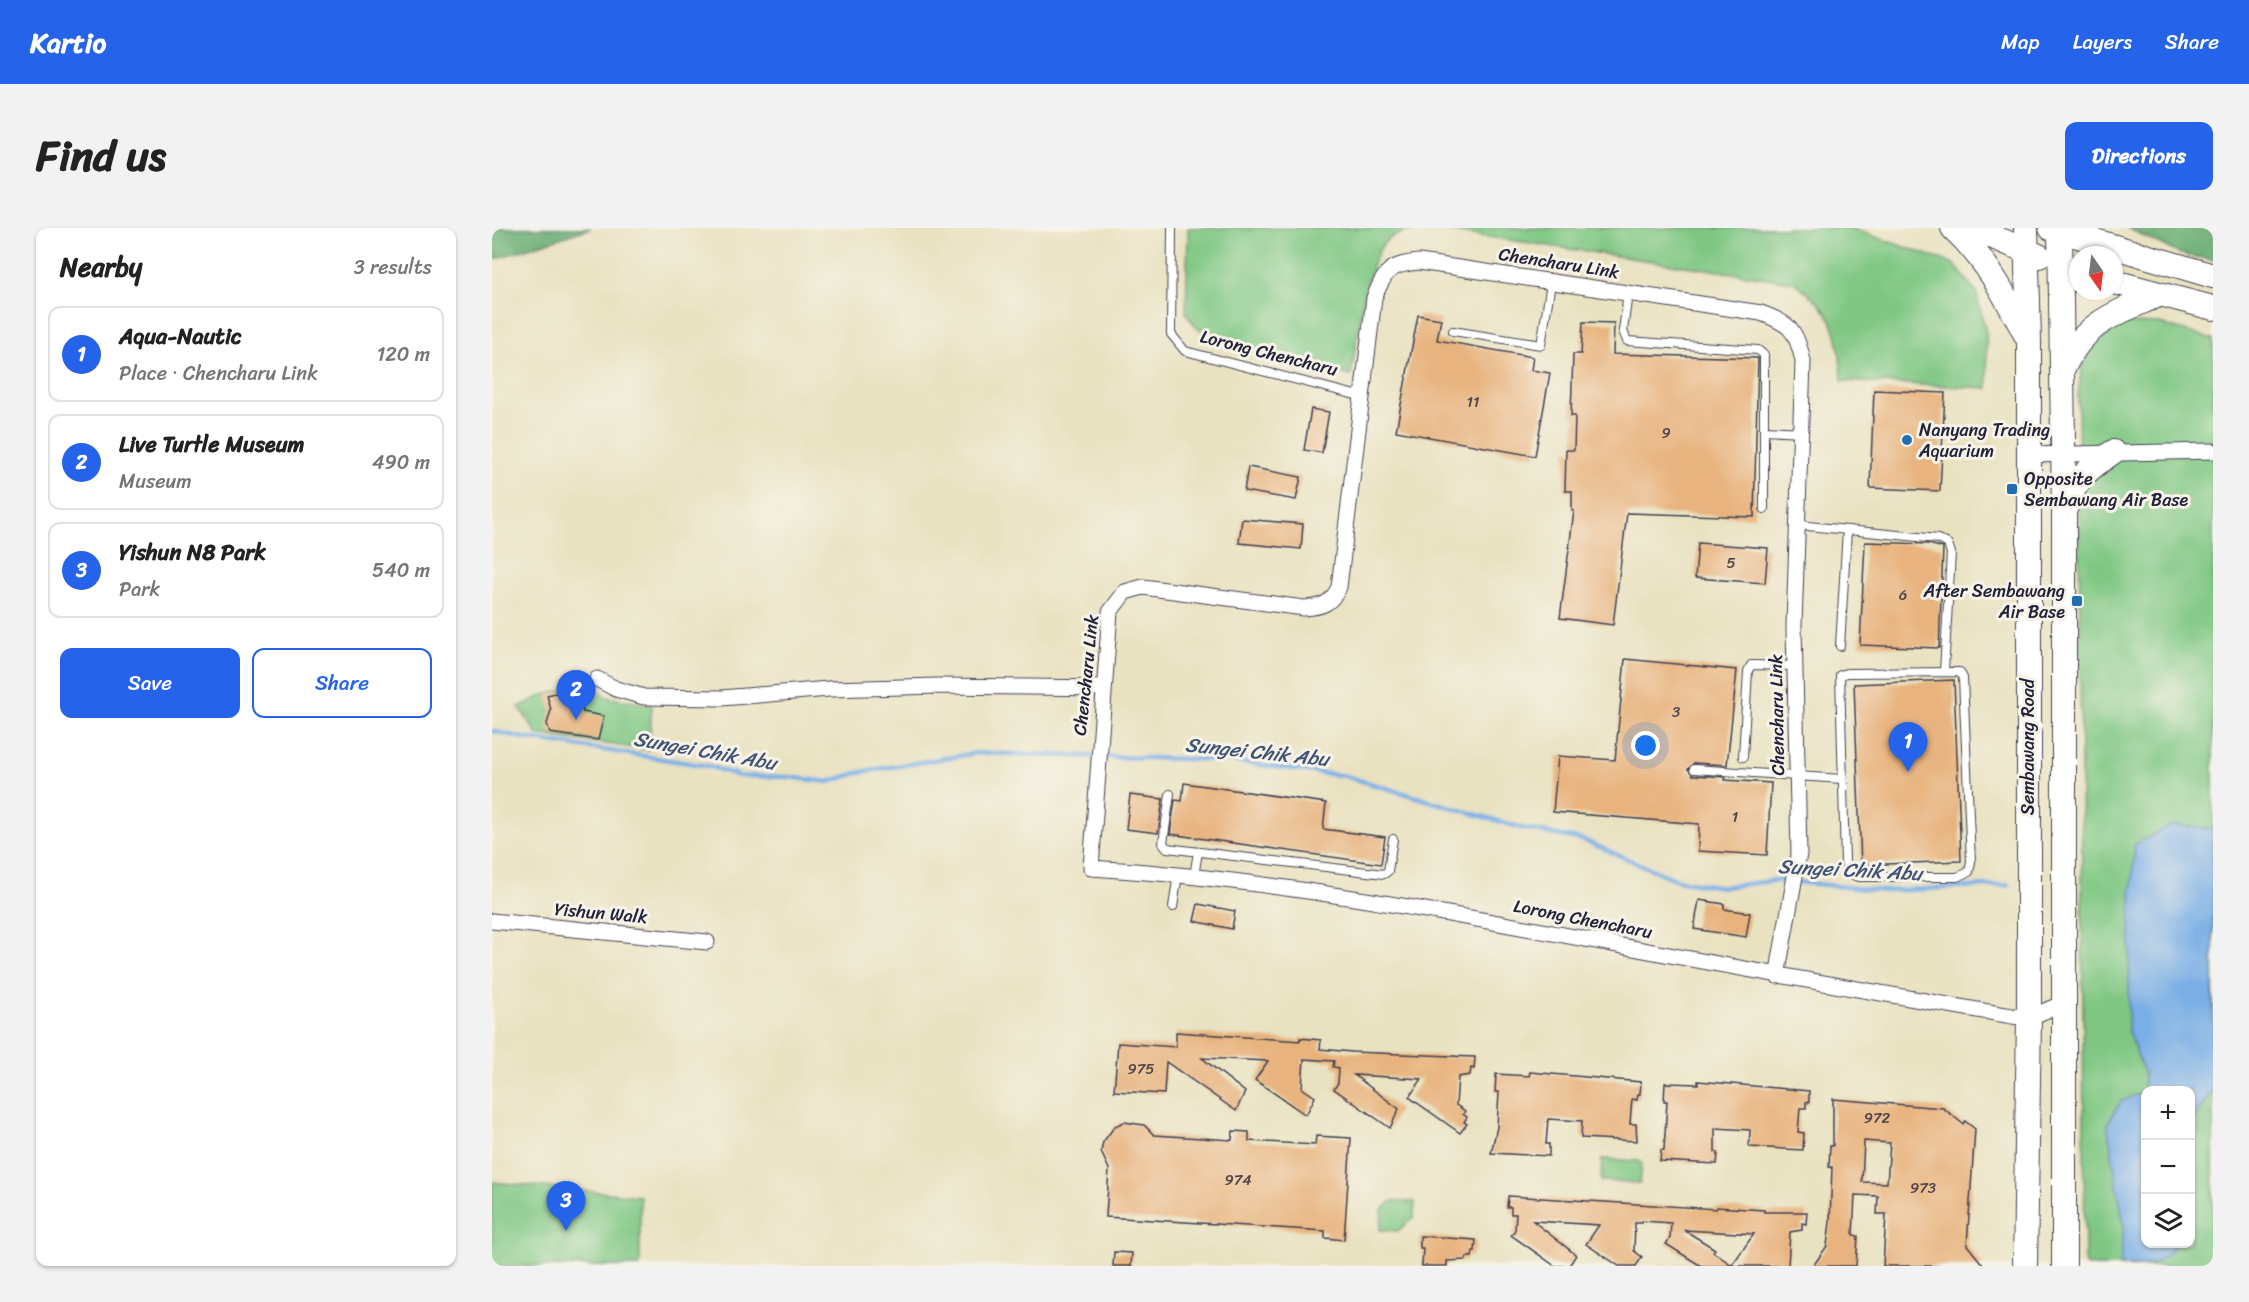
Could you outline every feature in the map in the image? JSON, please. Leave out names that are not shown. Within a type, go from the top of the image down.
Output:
[{"type":"main road","points":[[1953,228],[1976,250],[2002,288],[2029,342]]},
{"type":"main road","points":[[1971,228],[2027,240],[2069,267]]},
{"type":"main road","points":[[2111,228],[2137,255]]},
{"type":"main road","points":[[2057,229],[2137,255],[2213,276]]},
{"type":"main road","name":"Sembawang Road","points":[[2057,229],[2069,265]]},
{"type":"main road","name":"Sembawang Road","points":[[2025,1266],[2025,1142],[2029,1018],[2027,240]]},
{"type":"main road","name":"Sembawang Road","points":[[2064,1266],[2064,454],[2062,370],[2069,281]]},
{"type":"main road","points":[[2123,285],[2213,308]]},
{"type":"main road","points":[[2062,370],[2074,344],[2088,330],[2113,315],[2158,295]]},
{"type":"main road","points":[[2064,512],[2073,487],[2085,471],[2114,452]]},
{"type":"street","name":"Chencharu Link","points":[[1091,868],[1110,612],[1116,600],[1134,588],[1143,587],[1304,608],[1327,604],[1335,596],[1339,587],[1374,298],[1381,279],[1390,270],[1402,263],[1419,262],[1761,313],[1785,322],[1794,333],[1803,360],[1795,666],[1798,863],[1777,976]]},
{"type":"street","points":[[2028,455],[2213,451]]},
{"type":"street","points":[[597,679],[616,689],[644,697],[722,698],[829,689],[938,686],[1103,688]]},
{"type":"street","name":"Lorong Chencharu","points":[[1091,868],[1194,876],[1465,916],[1777,976],[2029,1018]]},
{"type":"street","name":"Yishun Walk","points":[[492,921],[707,942]]},
{"type":"street","points":[[2029,1018],[2063,1003]]},
{"type":"lane","name":"Lorong Chencharu","points":[[1172,228],[1171,334],[1177,345],[1185,351],[1363,397]]},
{"type":"lane","points":[[1454,331],[1540,345],[1551,283]]},
{"type":"lane","points":[[1628,293],[1623,331],[1627,340],[1758,350],[1764,355],[1764,509]]},
{"type":"lane","points":[[1764,430],[1802,432]]},
{"type":"lane","points":[[1798,525],[1938,539],[1948,544],[1951,553],[1944,671]]},
{"type":"lane","points":[[1840,646],[1847,530]]},
{"type":"lane","points":[[1743,757],[1748,671],[1751,665],[1795,666]]},
{"type":"lane","points":[[1944,671],[1960,672],[1963,678],[1971,862],[1969,872],[1957,877],[1859,877],[1849,874],[1845,862],[1840,675],[1944,671]]},
{"type":"lane","points":[[1694,769],[1842,779]]},
{"type":"lane","points":[[1170,794],[1164,847],[1384,874],[1388,871],[1393,839]]},
{"type":"lane","points":[[1194,876],[1198,852]]},
{"type":"lane","points":[[1173,907],[1178,874]]},
{"type":"green space","points":[[492,228],[591,228],[492,260]]},
{"type":"green space","points":[[1188,228],[1423,228],[1393,236],[1385,242],[1378,253],[1367,286],[1351,376],[1220,338],[1197,328],[1186,313]]},
{"type":"green space","points":[[1427,228],[1850,228],[1954,264],[1976,292],[1986,332],[1988,388],[1842,381],[1839,348],[1833,324],[1819,304],[1794,282]]},
{"type":"green space","points":[[2127,228],[2213,228],[2213,260],[2180,254]]},
{"type":"green space","points":[[2127,323],[2160,324],[2213,339],[2213,1266],[2085,1266],[2078,395],[2085,358],[2094,343],[2102,336]]},
{"type":"green space","points":[[587,684],[607,697],[652,705],[649,750],[537,734],[519,707],[543,695]]},
{"type":"green space","points":[[1602,1159],[1639,1161],[1642,1164],[1640,1183],[1601,1181]]},
{"type":"green space","points":[[492,1182],[640,1196],[640,1266],[492,1266]]},
{"type":"green space","points":[[1392,1201],[1415,1202],[1414,1217],[1398,1231],[1380,1230],[1382,1210]]},
{"type":"water","points":[[2172,825],[2213,829],[2213,1091],[2195,1116],[2195,1086],[2144,1086],[2144,1073],[2128,1031],[2131,892],[2135,844]]},
{"type":"water","points":[[2141,1093],[2141,1248],[2172,1248],[2159,1261],[2147,1265],[2120,1266],[2124,1226],[2107,1124],[2121,1101]]},
{"type":"building","points":[[1418,315],[1441,319],[1437,340],[1533,357],[1531,370],[1550,373],[1535,456],[1396,431]]},
{"type":"building","points":[[1583,322],[1614,323],[1613,354],[1758,358],[1754,517],[1627,513],[1613,625],[1560,618],[1574,511],[1572,511],[1572,491],[1565,491],[1566,450],[1574,450],[1575,416],[1571,416],[1573,354],[1581,354]]},
{"type":"building","points":[[1874,390],[1945,393],[1940,491],[1870,488]]},
{"type":"building","points":[[1311,409],[1329,412],[1322,453],[1304,450]]},
{"type":"building","points":[[1248,467],[1301,477],[1296,500],[1244,491]]},
{"type":"building","points":[[1242,519],[1303,524],[1301,549],[1239,543]]},
{"type":"building","points":[[1865,542],[1929,544],[1943,548],[1939,648],[1860,645]]},
{"type":"building","points":[[1698,543],[1768,548],[1765,583],[1695,578]]},
{"type":"building","points":[[1625,659],[1737,670],[1727,765],[1694,763],[1688,769],[1693,775],[1771,783],[1767,855],[1698,851],[1699,824],[1553,812],[1558,756],[1615,760]]},
{"type":"building","points":[[1954,680],[1961,861],[1861,865],[1854,684]]},
{"type":"building","points":[[577,688],[583,712],[604,716],[598,740],[550,733],[547,724],[551,710],[547,695]]},
{"type":"building","points":[[1184,783],[1326,803],[1323,829],[1385,837],[1381,864],[1170,834],[1175,800],[1182,801]]},
{"type":"building","points":[[1130,795],[1163,799],[1158,833],[1126,829]]},
{"type":"building","points":[[1699,900],[1724,904],[1724,909],[1750,913],[1746,937],[1694,929]]},
{"type":"building","points":[[1198,904],[1235,911],[1232,929],[1194,921]]},
{"type":"building","points":[[1176,1032],[1300,1041],[1300,1038],[1321,1040],[1320,1049],[1352,1052],[1475,1057],[1474,1069],[1471,1068],[1470,1075],[1458,1077],[1456,1105],[1465,1111],[1463,1114],[1467,1117],[1464,1122],[1467,1124],[1460,1133],[1409,1097],[1422,1079],[1354,1075],[1399,1109],[1390,1128],[1334,1089],[1338,1083],[1339,1068],[1333,1067],[1334,1061],[1304,1059],[1302,1088],[1315,1097],[1306,1115],[1255,1080],[1268,1061],[1202,1058],[1245,1092],[1236,1111],[1166,1062],[1164,1094],[1114,1091],[1118,1043],[1176,1047]]},
{"type":"building","points":[[1530,1072],[1641,1082],[1637,1100],[1632,1099],[1630,1124],[1636,1124],[1637,1141],[1581,1138],[1582,1121],[1548,1119],[1546,1144],[1549,1144],[1549,1156],[1491,1153],[1497,1127],[1499,1092],[1495,1092],[1496,1074],[1529,1076]]},
{"type":"building","points":[[1698,1081],[1809,1091],[1809,1103],[1806,1102],[1806,1108],[1800,1108],[1798,1132],[1804,1133],[1803,1150],[1749,1147],[1750,1130],[1715,1128],[1717,1164],[1660,1161],[1661,1150],[1664,1150],[1667,1101],[1664,1101],[1665,1083],[1698,1084]]},
{"type":"building","points":[[1833,1099],[1943,1108],[1963,1124],[1965,1121],[1975,1129],[1967,1245],[1984,1266],[1883,1266],[1886,1214],[1877,1214],[1878,1196],[1855,1195],[1853,1235],[1858,1236],[1856,1266],[1813,1266],[1827,1246],[1832,1167],[1829,1167],[1830,1146],[1833,1146]],"holes":[[[1864,1141],[1890,1143],[1887,1183],[1862,1182]]]},
{"type":"building","points":[[1124,1122],[1144,1125],[1154,1135],[1232,1140],[1233,1131],[1249,1132],[1249,1141],[1315,1145],[1316,1136],[1351,1138],[1344,1240],[1325,1238],[1325,1231],[1106,1217],[1109,1169],[1101,1152],[1103,1142],[1115,1126]]},
{"type":"building","points":[[1508,1196],[1764,1210],[1764,1212],[1807,1212],[1806,1224],[1802,1223],[1802,1230],[1790,1232],[1788,1266],[1701,1266],[1666,1244],[1670,1238],[1671,1223],[1642,1221],[1642,1223],[1635,1223],[1634,1251],[1642,1257],[1636,1266],[1619,1266],[1586,1244],[1599,1225],[1533,1221],[1576,1255],[1569,1266],[1555,1266],[1511,1235],[1515,1230],[1516,1214],[1511,1214],[1511,1207],[1507,1207]],"holes":[[[1684,1230],[1754,1234],[1732,1265],[1713,1252],[1715,1249]]]},
{"type":"building","points":[[1420,1236],[1476,1240],[1475,1251],[1472,1257],[1467,1257],[1466,1260],[1447,1261],[1447,1266],[1422,1266],[1423,1248],[1420,1248]]},
{"type":"building","points":[[1114,1252],[1132,1253],[1131,1266],[1113,1266]]},
{"type":"waterway","name":"Sungei Chik Abu","points":[[492,731],[524,738],[709,766],[739,776],[788,777],[828,782],[861,772],[976,753],[1223,760],[1345,776],[1522,828],[1583,840],[1677,880],[1723,887],[1778,880],[1885,891],[2009,885]]},
{"type":"place","name":"Nanyang Trading Aquarium","points":[[1907,440]]},
{"type":"place","name":"Opposite Sembawang Air Base","points":[[2012,489]]},
{"type":"place","name":"After Sembawang Air Base","points":[[2077,601]]},
{"type":"place","name":"Live Turtle Museum","points":[[576,720]]},
{"type":"place","name":"Aqua-Nautic","points":[[1908,772]]},
{"type":"place","name":"Yishun N8 Park","points":[[566,1231]]}]
